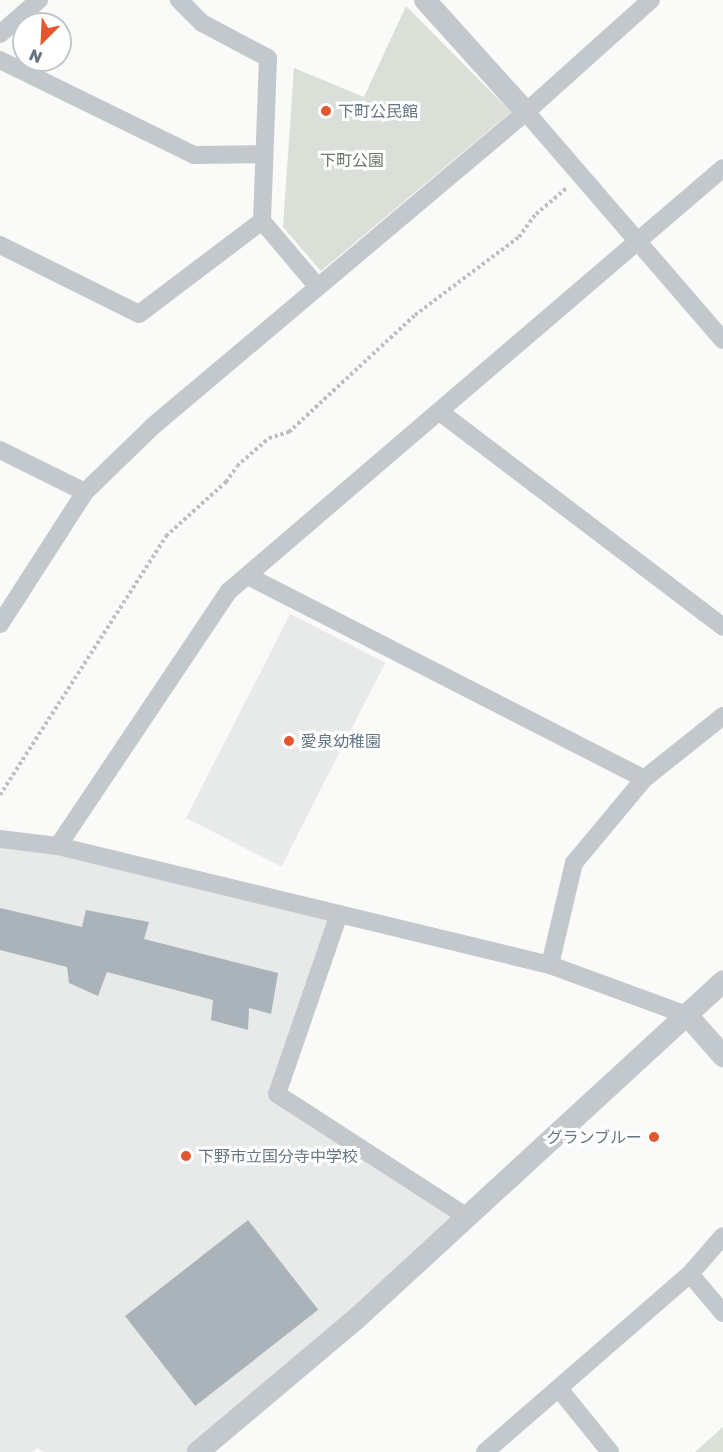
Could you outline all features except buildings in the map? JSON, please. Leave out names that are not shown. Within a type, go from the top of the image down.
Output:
[{"type":"street","points":[[0,34],[39,0]]},
{"type":"street","points":[[179,0],[202,23],[268,58],[262,221],[317,286]]},
{"type":"street","points":[[425,0],[582,175],[723,340]]},
{"type":"street","points":[[0,624],[85,492],[153,426],[526,112],[648,1]]},
{"type":"street","points":[[0,60],[194,154],[264,154]]},
{"type":"street","points":[[57,846],[213,611],[248,576],[723,168]]},
{"type":"street","points":[[0,245],[139,315],[262,221]]},
{"type":"street","points":[[440,412],[723,627]]},
{"type":"street","points":[[0,450],[85,492]]},
{"type":"street","points":[[248,576],[644,779]]},
{"type":"street","points":[[550,964],[574,863],[644,779],[723,716]]},
{"type":"street","points":[[0,838],[57,846],[550,964],[687,1015],[723,1056]]},
{"type":"street","points":[[339,914],[277,1094],[467,1217]]},
{"type":"street","points":[[198,1452],[467,1217],[723,981]]},
{"type":"street","points":[[485,1452],[560,1390],[690,1274],[723,1236]]},
{"type":"street","points":[[690,1274],[723,1313]]},
{"type":"street","points":[[560,1390],[610,1452]]},
{"type":"path","points":[[0,795],[166,536],[269,438],[289,432],[415,315],[519,237],[536,214],[582,175]]},
{"type":"shaded area","name":"愛泉幼稚園","points":[[290,614],[385,663],[281,867],[186,818]]},
{"type":"shaded area","name":"下野市立国分寺中学校","points":[[0,839],[339,914],[277,1094],[467,1217],[198,1452],[43,1452],[38,1448],[32,1452],[0,1452]]},
{"type":"green space","name":"下町公園","points":[[406,6],[511,112],[321,271],[283,227],[294,68],[364,97]]},
{"type":"green space","points":[[723,1427],[723,1452],[695,1452]]},
{"type":"place","name":"下町公民館","points":[[326,111]]},
{"type":"place","name":"愛泉幼稚園","points":[[289,741]]},
{"type":"place","name":"グランブルー","points":[[654,1137]]},
{"type":"place","name":"下野市立国分寺中学校","points":[[186,1156]]}]
